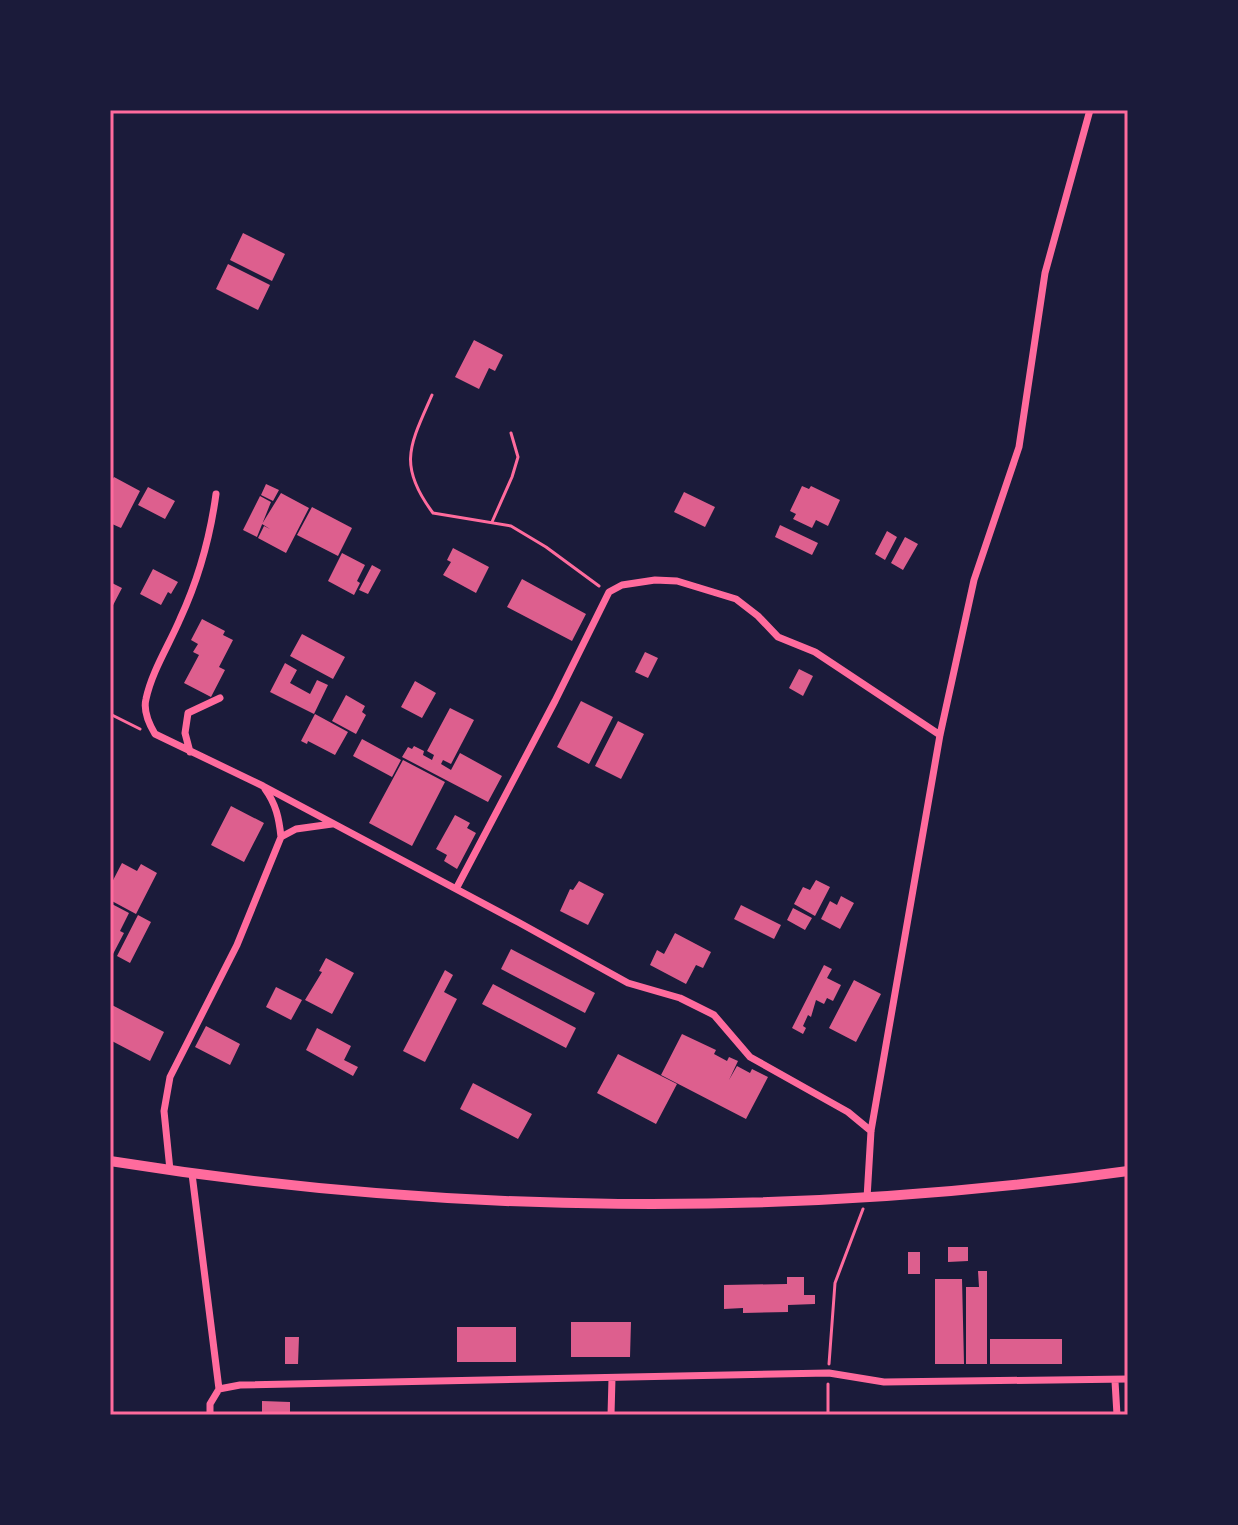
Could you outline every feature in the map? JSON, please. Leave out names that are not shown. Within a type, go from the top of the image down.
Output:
[{"type":"main road","points":[[110,1161],[250,1182],[343,1191],[560,1204],[867,1198],[1019,1185],[1128,1171]]},
{"type":"street","points":[[867,1198],[871,1131],[940,735],[974,580],[1019,447],[1045,273],[1090,110]]},
{"type":"street","points":[[216,494],[211,534],[201,570],[145,701],[148,720],[155,734],[263,786],[628,983],[680,998],[714,1015],[750,1057],[848,1112],[871,1131]]},
{"type":"street","points":[[456,889],[609,592],[622,585],[655,580],[677,581],[736,599],[778,637],[815,652],[940,735]]},
{"type":"street","points":[[190,752],[185,733],[188,713],[220,698]]},
{"type":"street","points":[[170,1170],[164,1111],[170,1077],[237,945],[281,837],[274,801],[263,786]]},
{"type":"street","points":[[281,837],[296,829],[333,824]]},
{"type":"street","points":[[192,1174],[219,1389],[210,1404],[210,1415]]},
{"type":"street","points":[[219,1389],[240,1385],[829,1373],[884,1382],[1128,1379]]},
{"type":"street","points":[[611,1415],[612,1378]]},
{"type":"street","points":[[1115,1381],[1117,1415]]},
{"type":"path","points":[[432,395],[408,459],[419,495],[433,513],[511,526],[609,592]]},
{"type":"path","points":[[492,522],[518,457],[511,433]]},
{"type":"path","points":[[110,714],[155,734]]},
{"type":"path","points":[[828,1415],[835,1283],[867,1198]]},
{"type":"building","points":[[243,233],[285,254],[272,281],[230,260]]},
{"type":"building","points":[[228,264],[270,285],[258,310],[216,289]]},
{"type":"building","points":[[474,340],[503,355],[495,371],[489,368],[479,389],[455,377]]},
{"type":"building","points":[[114,477],[140,491],[121,528],[110,523],[110,484]]},
{"type":"building","points":[[266,484],[279,490],[273,501],[261,495]]},
{"type":"building","points":[[802,486],[809,489],[811,486],[840,500],[828,526],[816,520],[812,528],[793,519],[796,514],[790,511]]},
{"type":"building","points":[[148,487],[175,501],[165,519],[138,505]]},
{"type":"building","points":[[684,492],[715,507],[705,527],[674,512]]},
{"type":"building","points":[[281,493],[309,508],[286,553],[258,538],[264,526],[270,529],[262,524]]},
{"type":"building","points":[[260,496],[271,502],[257,537],[243,530]]},
{"type":"building","points":[[312,507],[352,528],[338,556],[297,535]]},
{"type":"building","points":[[780,525],[818,543],[812,555],[775,537]]},
{"type":"building","points":[[887,531],[897,537],[885,560],[875,554]]},
{"type":"building","points":[[905,537],[918,544],[903,570],[891,563]]},
{"type":"building","points":[[453,548],[489,567],[476,593],[443,575],[451,562],[447,560]]},
{"type":"building","points":[[342,553],[365,565],[354,595],[328,581]]},
{"type":"building","points":[[372,565],[381,570],[368,594],[359,590]]},
{"type":"building","points":[[153,569],[178,582],[161,605],[140,594]]},
{"type":"building","points":[[522,579],[586,614],[572,641],[507,607]]},
{"type":"building","points":[[110,582],[122,588],[110,611]]},
{"type":"building","points":[[202,619],[225,631],[223,635],[233,640],[219,667],[225,670],[211,697],[184,683],[199,655],[193,652],[198,644],[191,640]]},
{"type":"building","points":[[302,634],[345,657],[333,679],[290,656]]},
{"type":"building","points":[[645,652],[658,658],[648,678],[635,672]]},
{"type":"building","points":[[285,663],[297,670],[290,683],[310,694],[317,680],[328,685],[314,714],[270,692]]},
{"type":"building","points":[[799,669],[813,676],[803,696],[789,688]]},
{"type":"building","points":[[415,681],[436,693],[422,718],[401,707]]},
{"type":"building","points":[[346,695],[365,706],[362,712],[366,715],[356,734],[332,721]]},
{"type":"building","points":[[581,701],[613,717],[589,764],[557,747]]},
{"type":"building","points":[[450,708],[474,720],[451,764],[443,760],[441,764],[451,770],[460,753],[502,776],[488,802],[402,757],[408,747],[412,749],[414,746],[432,760],[434,755],[427,751]]},
{"type":"building","points":[[315,714],[348,732],[335,755],[308,741],[307,744],[301,741]]},
{"type":"building","points":[[618,721],[644,734],[621,779],[595,766]]},
{"type":"building","points":[[362,739],[401,760],[392,777],[353,756]]},
{"type":"building","points":[[403,760],[445,782],[412,846],[369,823]]},
{"type":"building","points":[[231,806],[264,823],[244,862],[211,845]]},
{"type":"building","points":[[455,815],[470,823],[467,828],[476,833],[457,869],[444,861],[447,855],[436,849]]},
{"type":"building","points":[[122,863],[137,871],[141,864],[157,873],[136,914],[110,900],[110,886]]},
{"type":"building","points":[[816,880],[830,887],[815,916],[794,904],[803,887],[810,890]]},
{"type":"building","points":[[579,881],[604,894],[588,925],[560,911],[570,889],[573,890]]},
{"type":"building","points":[[841,896],[854,903],[840,929],[821,919],[830,901],[837,905]]},
{"type":"building","points":[[110,903],[129,913],[120,931],[124,933],[113,954],[110,953]]},
{"type":"building","points":[[741,905],[781,925],[774,939],[734,919]]},
{"type":"building","points":[[793,908],[812,918],[805,930],[787,920]]},
{"type":"building","points":[[138,915],[151,922],[130,963],[117,956]]},
{"type":"building","points":[[675,933],[711,952],[703,968],[696,965],[686,984],[650,965],[657,950],[664,954]]},
{"type":"building","points":[[511,949],[595,993],[585,1013],[501,969]]},
{"type":"building","points":[[326,958],[354,973],[332,1014],[305,1000],[322,972],[319,971]]},
{"type":"building","points":[[824,965],[832,969],[827,978],[841,985],[833,1001],[827,998],[824,1004],[816,1000],[811,1017],[808,1015],[803,1026],[806,1028],[803,1034],[792,1028]]},
{"type":"building","points":[[445,970],[453,975],[444,992],[457,999],[425,1062],[403,1051]]},
{"type":"building","points":[[854,980],[881,994],[856,1042],[829,1028]]},
{"type":"building","points":[[493,984],[576,1028],[566,1048],[482,1004]]},
{"type":"building","points":[[276,987],[302,1000],[291,1020],[266,1007]]},
{"type":"building","points":[[110,1004],[164,1032],[150,1061],[110,1040]]},
{"type":"building","points":[[206,1026],[240,1044],[230,1065],[195,1047]]},
{"type":"building","points":[[317,1028],[351,1046],[344,1060],[358,1067],[353,1076],[306,1050]]},
{"type":"building","points":[[682,1034],[716,1050],[714,1054],[727,1061],[729,1057],[738,1061],[729,1080],[737,1066],[768,1077],[746,1119],[661,1075]]},
{"type":"building","points":[[618,1054],[677,1084],[656,1124],[597,1093]]},
{"type":"building","points":[[473,1083],[532,1114],[518,1139],[460,1109]]},
{"type":"building","points":[[948,1247],[968,1247],[968,1261],[948,1262]]},
{"type":"building","points":[[908,1252],[920,1252],[920,1274],[908,1274]]},
{"type":"building","points":[[978,1271],[987,1271],[987,1364],[966,1364],[966,1287],[979,1287]]},
{"type":"building","points":[[787,1277],[804,1277],[804,1295],[815,1295],[815,1304],[788,1305],[788,1312],[743,1313],[743,1308],[724,1309],[724,1285],[787,1284]]},
{"type":"building","points":[[935,1279],[962,1279],[964,1364],[935,1364]]},
{"type":"building","points":[[571,1322],[631,1322],[630,1357],[571,1357]]},
{"type":"building","points":[[457,1327],[516,1327],[516,1362],[457,1362]]},
{"type":"building","points":[[285,1337],[299,1337],[298,1364],[285,1364]]},
{"type":"building","points":[[990,1339],[1062,1339],[1062,1364],[990,1364]]},
{"type":"building","points":[[262,1401],[290,1402],[290,1415],[262,1415]]}]
